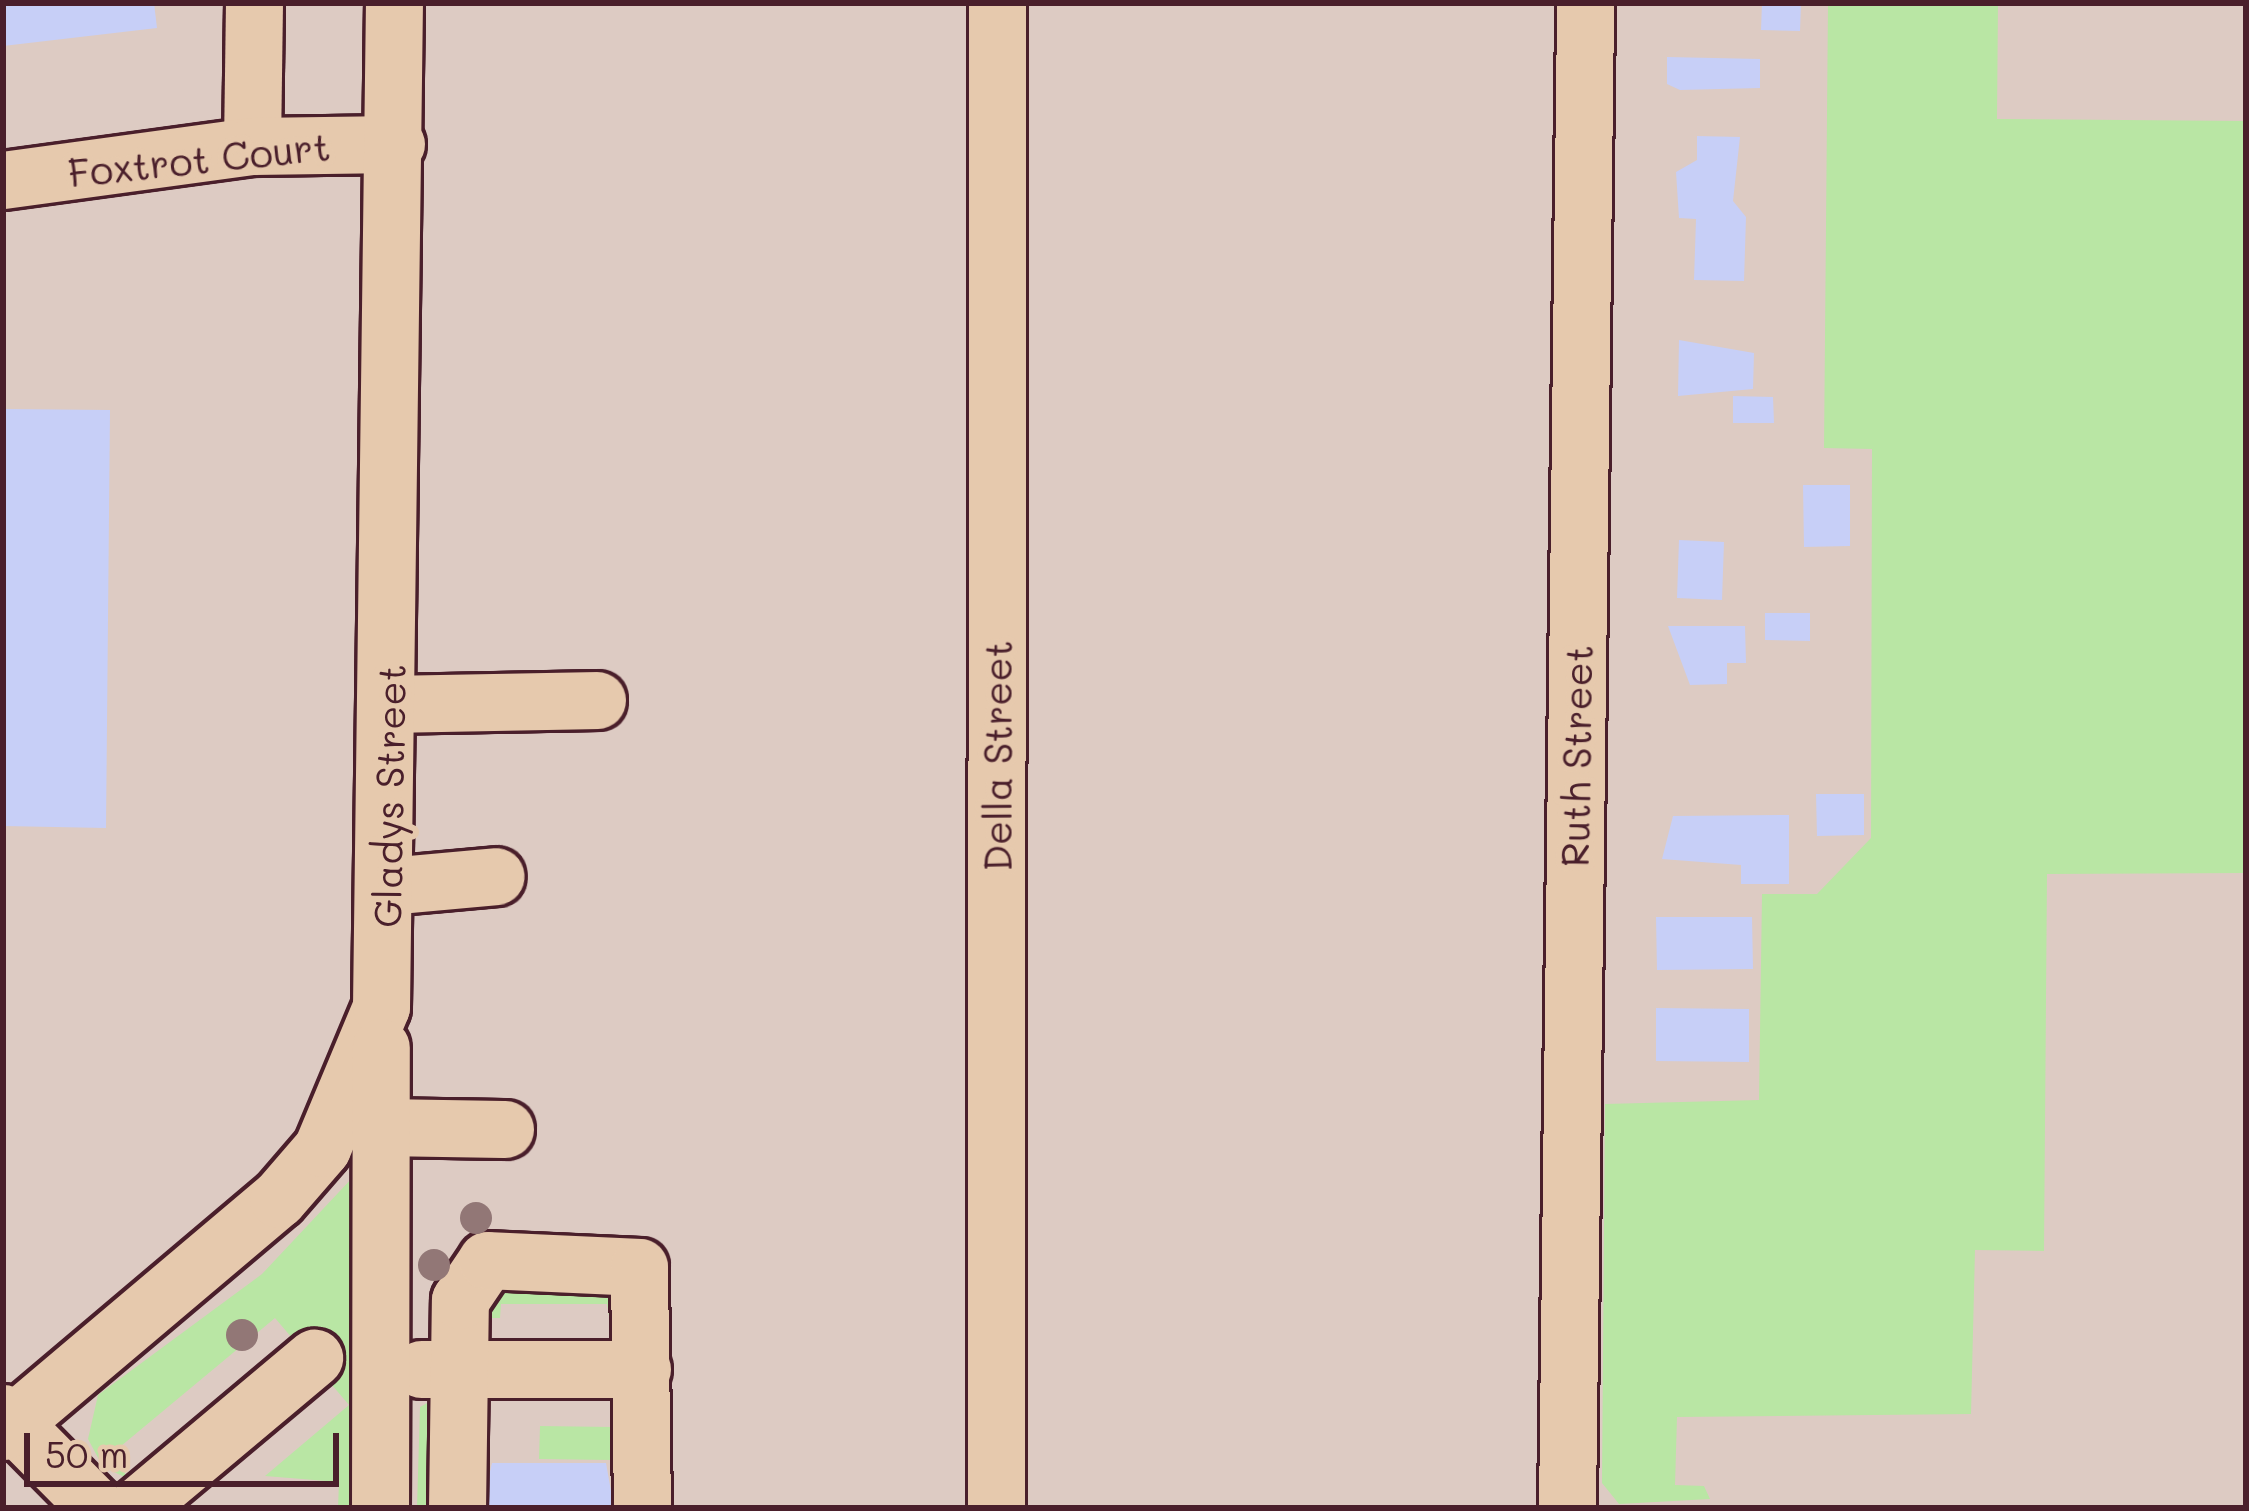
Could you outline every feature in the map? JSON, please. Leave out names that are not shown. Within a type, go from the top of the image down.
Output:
[{"type":"street","points":[[252,146],[254,3]]},
{"type":"street","name":"Gladys Street","points":[[6,1422],[237,1245],[322,1148],[381,1007],[390,704],[394,3]]},
{"type":"street","name":"Della Street","points":[[996,1508],[998,3]]},
{"type":"street","name":"Ruth Street","points":[[1567,1508],[1585,3]]},
{"type":"street","name":"Foxtrot Court","points":[[3,180],[252,146],[396,144]]},
{"type":"street","points":[[390,704],[597,700]]},
{"type":"street","points":[[387,886],[496,876]]},
{"type":"street","points":[[380,1508],[381,1007]]},
{"type":"street","points":[[380,1127],[505,1129]]},
{"type":"street","points":[[472,1508],[460,1300],[488,1260],[632,1262],[631,1369],[621,1508]]},
{"type":"street","points":[[135,1508],[314,1358]]},
{"type":"street","points":[[380,1368],[631,1369]]},
{"type":"street","points":[[457,1508],[467,1369]]},
{"type":"street","points":[[631,1369],[642,1508]]},
{"type":"street","points":[[6,1422],[97,1508]]},
{"type":"green space","points":[[1828,3],[1998,3],[1997,119],[2246,121],[2246,873],[2047,874],[2044,1251],[1975,1250],[1971,1414],[1677,1417],[1675,1485],[1704,1486],[1710,1499],[1619,1504],[1602,1483],[1605,1104],[1759,1100],[1762,894],[1817,894],[1871,838],[1872,449],[1824,448]]},
{"type":"green space","points":[[354,1176],[354,1508],[338,1508],[339,1482],[265,1476],[349,1405],[275,1318],[115,1451],[127,1478],[103,1467],[88,1439],[98,1395],[262,1274]]},
{"type":"green space","points":[[507,1289],[612,1292],[613,1342],[607,1304],[501,1304],[500,1318],[486,1318]]},
{"type":"green space","points":[[436,1398],[447,1508],[417,1508],[420,1407]]},
{"type":"green space","points":[[540,1426],[612,1427],[612,1460],[539,1459]]},
{"type":"building","points":[[3,3],[154,3],[157,28],[3,46]]},
{"type":"building","points":[[1762,3],[1801,3],[1800,31],[1761,30]]},
{"type":"building","points":[[1667,57],[1760,59],[1760,88],[1680,90],[1667,84]]},
{"type":"building","points":[[1697,136],[1740,137],[1733,201],[1746,217],[1744,281],[1694,280],[1696,219],[1679,218],[1676,172],[1697,160]]},
{"type":"building","points":[[1679,340],[1754,353],[1753,389],[1678,396]]},
{"type":"building","points":[[1733,396],[1773,397],[1774,423],[1733,423]]},
{"type":"building","points":[[3,409],[110,410],[106,828],[3,826]]},
{"type":"building","points":[[1803,485],[1850,485],[1850,546],[1804,547]]},
{"type":"building","points":[[1679,540],[1724,542],[1722,600],[1677,598]]},
{"type":"building","points":[[1765,613],[1810,613],[1810,641],[1765,640]]},
{"type":"building","points":[[1668,626],[1745,626],[1746,663],[1727,663],[1727,684],[1690,685]]},
{"type":"building","points":[[1816,794],[1864,794],[1864,835],[1817,836]]},
{"type":"building","points":[[1789,815],[1789,884],[1741,884],[1741,865],[1662,859],[1673,816]]},
{"type":"building","points":[[1656,917],[1752,917],[1753,969],[1657,970]]},
{"type":"building","points":[[1656,1008],[1749,1009],[1749,1062],[1656,1061]]},
{"type":"building","points":[[492,1463],[606,1463],[614,1508],[481,1508]]}]
